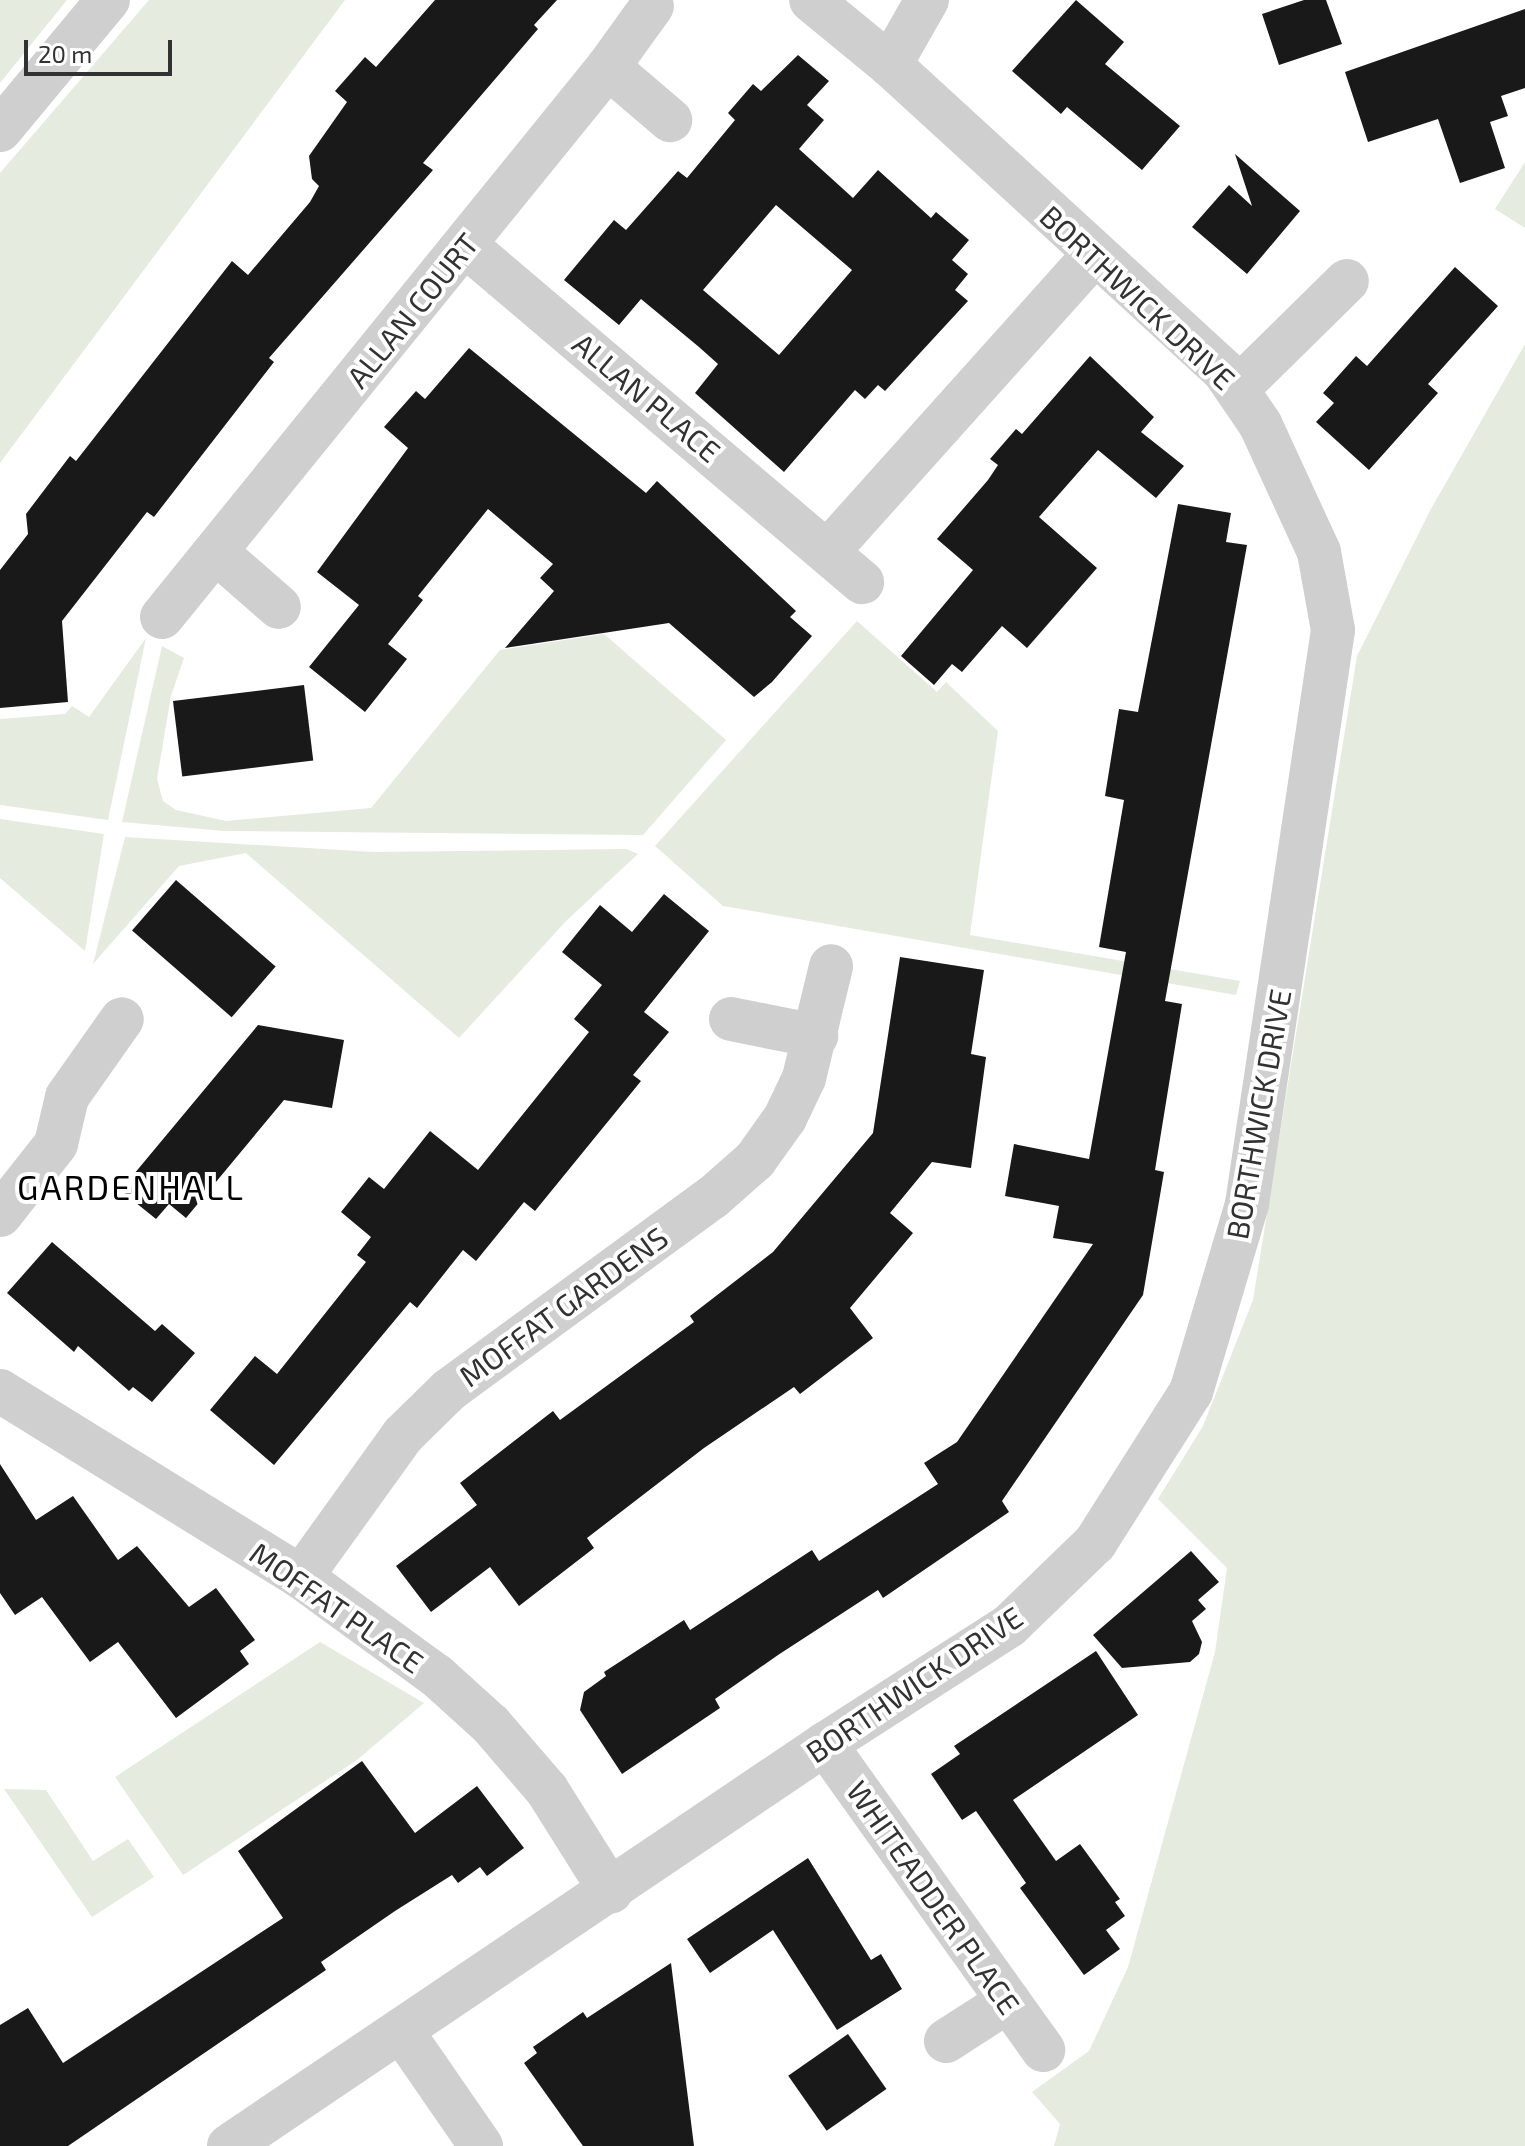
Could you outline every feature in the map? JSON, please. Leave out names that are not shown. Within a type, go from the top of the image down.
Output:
[{"type":"street","points":[[0,130],[108,0]]},
{"type":"street","name":"BORTHWICK DRIVE","points":[[229,2146],[611,1892],[825,1744],[1009,1626],[1095,1543],[1195,1378],[1247,1204],[1333,630],[1319,552],[1260,424],[1224,371],[890,65],[811,0]]},
{"type":"street","points":[[890,65],[927,0]]},
{"type":"street","name":"ALLAN COURT","points":[[162,617],[217,553],[608,67],[652,6]]},
{"type":"street","points":[[608,67],[670,120]]},
{"type":"street","name":"ALLAN PLACE","points":[[465,245],[829,550],[862,582]]},
{"type":"street","points":[[829,550],[1094,255]]},
{"type":"street","points":[[1237,389],[1347,281]]},
{"type":"street","points":[[217,553],[279,607]]},
{"type":"street","name":"MOFFAT GARDENS","points":[[301,1577],[403,1435],[449,1390],[755,1160],[785,1118],[816,1036],[831,966]]},
{"type":"street","points":[[0,1215],[56,1144],[67,1097],[122,1019]]},
{"type":"street","points":[[731,1019],[816,1036]]},
{"type":"street","name":"MOFFAT PLACE","points":[[0,1391],[301,1577],[437,1676],[491,1725],[547,1790],[611,1892]]},
{"type":"street","name":"WHITEADDER PLACE","points":[[825,1744],[1043,2050]]},
{"type":"street","points":[[946,2041],[1008,2001]]},
{"type":"street","points":[[401,2030],[481,2146]]},
{"type":"shaded area","points":[[0,0],[67,0],[0,83]]},
{"type":"shaded area","points":[[149,0],[345,0],[0,463],[0,173]]},
{"type":"shaded area","points":[[1525,162],[1525,228],[1495,209]]},
{"type":"shaded area","points":[[1525,344],[1525,2146],[1054,2146],[1060,2124],[1032,2092],[1089,2051],[1128,1967],[1215,1652],[1227,1568],[1158,1499],[1203,1426],[1253,1300],[1357,656],[1431,509]]},
{"type":"shaded area","points":[[857,621],[937,692],[946,682],[998,731],[970,935],[1240,981],[1236,995],[723,906],[655,846]]},
{"type":"shaded area","points":[[604,634],[726,740],[643,835],[224,831],[122,822],[162,646],[184,658],[171,696],[157,779],[163,801],[176,810],[226,821],[371,808],[500,650]]},
{"type":"shaded area","points":[[146,638],[108,820],[0,805],[0,719],[65,714],[72,706],[89,717]]},
{"type":"shaded area","points":[[0,819],[104,834],[85,951],[0,878]]},
{"type":"shaded area","points":[[125,837],[374,852],[626,849],[638,854],[567,920],[459,1038],[246,853],[179,866],[93,964]]},
{"type":"shaded area","points":[[320,1642],[424,1703],[357,1760],[183,1875],[115,1777]]},
{"type":"shaded area","points":[[4,1789],[46,1790],[93,1861],[128,1839],[154,1877],[92,1917]]},
{"type":"building","points":[[435,0],[557,0],[534,25],[538,29],[423,163],[433,170],[269,358],[274,362],[154,517],[147,512],[62,621],[68,702],[0,708],[0,570],[28,534],[26,514],[70,456],[76,461],[232,261],[248,275],[310,202],[319,186],[312,179],[309,156],[347,102],[335,91],[365,57],[376,67]]},
{"type":"building","points":[[1076,0],[1124,42],[1105,64],[1180,126],[1142,170],[1067,107],[1061,114],[1012,71]]},
{"type":"building","points":[[1304,0],[1326,0],[1342,44],[1279,65],[1262,14]]},
{"type":"building","points":[[1525,9],[1525,88],[1501,96],[1508,116],[1490,122],[1505,168],[1460,183],[1438,119],[1368,142],[1345,72]]},
{"type":"building","points":[[798,55],[829,81],[807,105],[824,120],[799,149],[853,198],[878,170],[931,218],[936,212],[969,240],[952,260],[968,274],[955,290],[968,301],[885,391],[878,385],[865,399],[855,390],[784,472],[695,393],[718,364],[699,347],[641,299],[619,325],[564,280],[614,220],[626,230],[678,171],[687,178],[735,120],[728,113],[753,84],[761,91]],"holes":[[[776,205],[852,270],[779,355],[703,290]]]},
{"type":"building","points":[[1235,154],[1300,211],[1247,274],[1192,227],[1229,185],[1252,206]]},
{"type":"building","points":[[1455,267],[1498,306],[1428,384],[1438,393],[1369,470],[1316,422],[1334,403],[1323,393],[1356,356],[1367,366]]},
{"type":"building","points":[[469,348],[646,493],[657,481],[796,611],[790,617],[812,636],[772,682],[754,697],[669,623],[505,648],[554,591],[540,578],[553,564],[488,509],[418,596],[423,600],[388,644],[407,659],[365,712],[309,667],[359,605],[317,572],[408,448],[384,427],[416,391],[425,399]]},
{"type":"building","points":[[1090,356],[1154,417],[1141,432],[1184,466],[1156,498],[1098,450],[1039,517],[1097,568],[1027,648],[1002,626],[962,672],[952,664],[934,685],[901,656],[973,570],[937,539],[998,465],[990,459],[1016,429],[1022,434]]},
{"type":"building","points":[[1178,504],[1231,513],[1226,542],[1247,545],[1165,1001],[1182,1004],[1155,1170],[1164,1172],[1143,1295],[1002,1501],[1009,1512],[883,1598],[878,1590],[778,1655],[715,1699],[720,1708],[622,1774],[580,1710],[584,1692],[606,1676],[604,1672],[684,1620],[690,1630],[812,1550],[819,1561],[938,1484],[924,1463],[957,1442],[1093,1244],[1053,1238],[1059,1206],[1005,1196],[1014,1144],[1089,1159],[1126,952],[1099,947],[1124,800],[1105,796],[1119,709],[1138,712]]},
{"type":"building","points":[[304,685],[313,760],[182,777],[173,701]]},
{"type":"building","points":[[176,880],[276,967],[232,1017],[132,931]]},
{"type":"building","points":[[664,894],[709,931],[644,1012],[669,1032],[633,1075],[641,1081],[535,1211],[524,1202],[476,1261],[463,1250],[417,1308],[410,1302],[274,1465],[210,1410],[255,1356],[277,1374],[366,1262],[357,1255],[371,1237],[341,1212],[369,1177],[384,1189],[430,1131],[478,1170],[589,1032],[574,1019],[602,985],[562,952],[600,905],[632,932]]},
{"type":"building","points":[[900,957],[984,970],[971,1054],[986,1057],[971,1168],[932,1162],[890,1213],[913,1233],[850,1308],[873,1338],[800,1394],[794,1387],[704,1448],[587,1538],[594,1548],[519,1606],[490,1567],[431,1612],[396,1566],[477,1505],[460,1483],[553,1411],[560,1420],[694,1322],[690,1316],[773,1252],[873,1133]]},
{"type":"building","points":[[258,1025],[344,1040],[332,1108],[284,1100],[186,1218],[169,1204],[156,1219],[125,1194],[139,1178],[134,1174]]},
{"type":"building","points":[[52,1242],[155,1331],[162,1324],[195,1353],[152,1402],[133,1387],[129,1391],[78,1346],[74,1352],[7,1293]]},
{"type":"building","points":[[0,1464],[36,1520],[73,1496],[118,1560],[137,1546],[189,1607],[216,1588],[255,1640],[240,1651],[249,1664],[176,1718],[118,1642],[90,1662],[42,1597],[15,1615],[0,1593]]},
{"type":"building","points":[[1191,1551],[1219,1582],[1198,1600],[1206,1609],[1192,1621],[1202,1642],[1199,1654],[1190,1662],[1122,1668],[1093,1635]]},
{"type":"building","points":[[1096,1651],[1138,1715],[1013,1800],[1056,1861],[1080,1844],[1120,1899],[1115,1902],[1125,1916],[1106,1930],[1120,1949],[1084,1975],[1020,1888],[1026,1883],[976,1811],[962,1820],[931,1774],[960,1754],[954,1746]]},
{"type":"building","points":[[362,1761],[415,1833],[477,1786],[524,1848],[487,1876],[480,1867],[458,1883],[452,1875],[395,1911],[321,1962],[326,1970],[68,2146],[0,2146],[0,2025],[28,2008],[63,2063],[283,1918],[238,1851]]},
{"type":"building","points":[[808,1858],[871,1960],[881,1954],[902,1989],[837,2030],[773,1930],[710,1973],[687,1939]]},
{"type":"building","points":[[671,1963],[694,2146],[583,2146],[524,2063],[537,2053],[533,2047],[583,2012],[587,2018]]},
{"type":"building","points":[[848,2034],[886,2089],[827,2131],[788,2076]]},
{"type":"district","name":"GARDENHALL","points":[[131,1187]]}]
